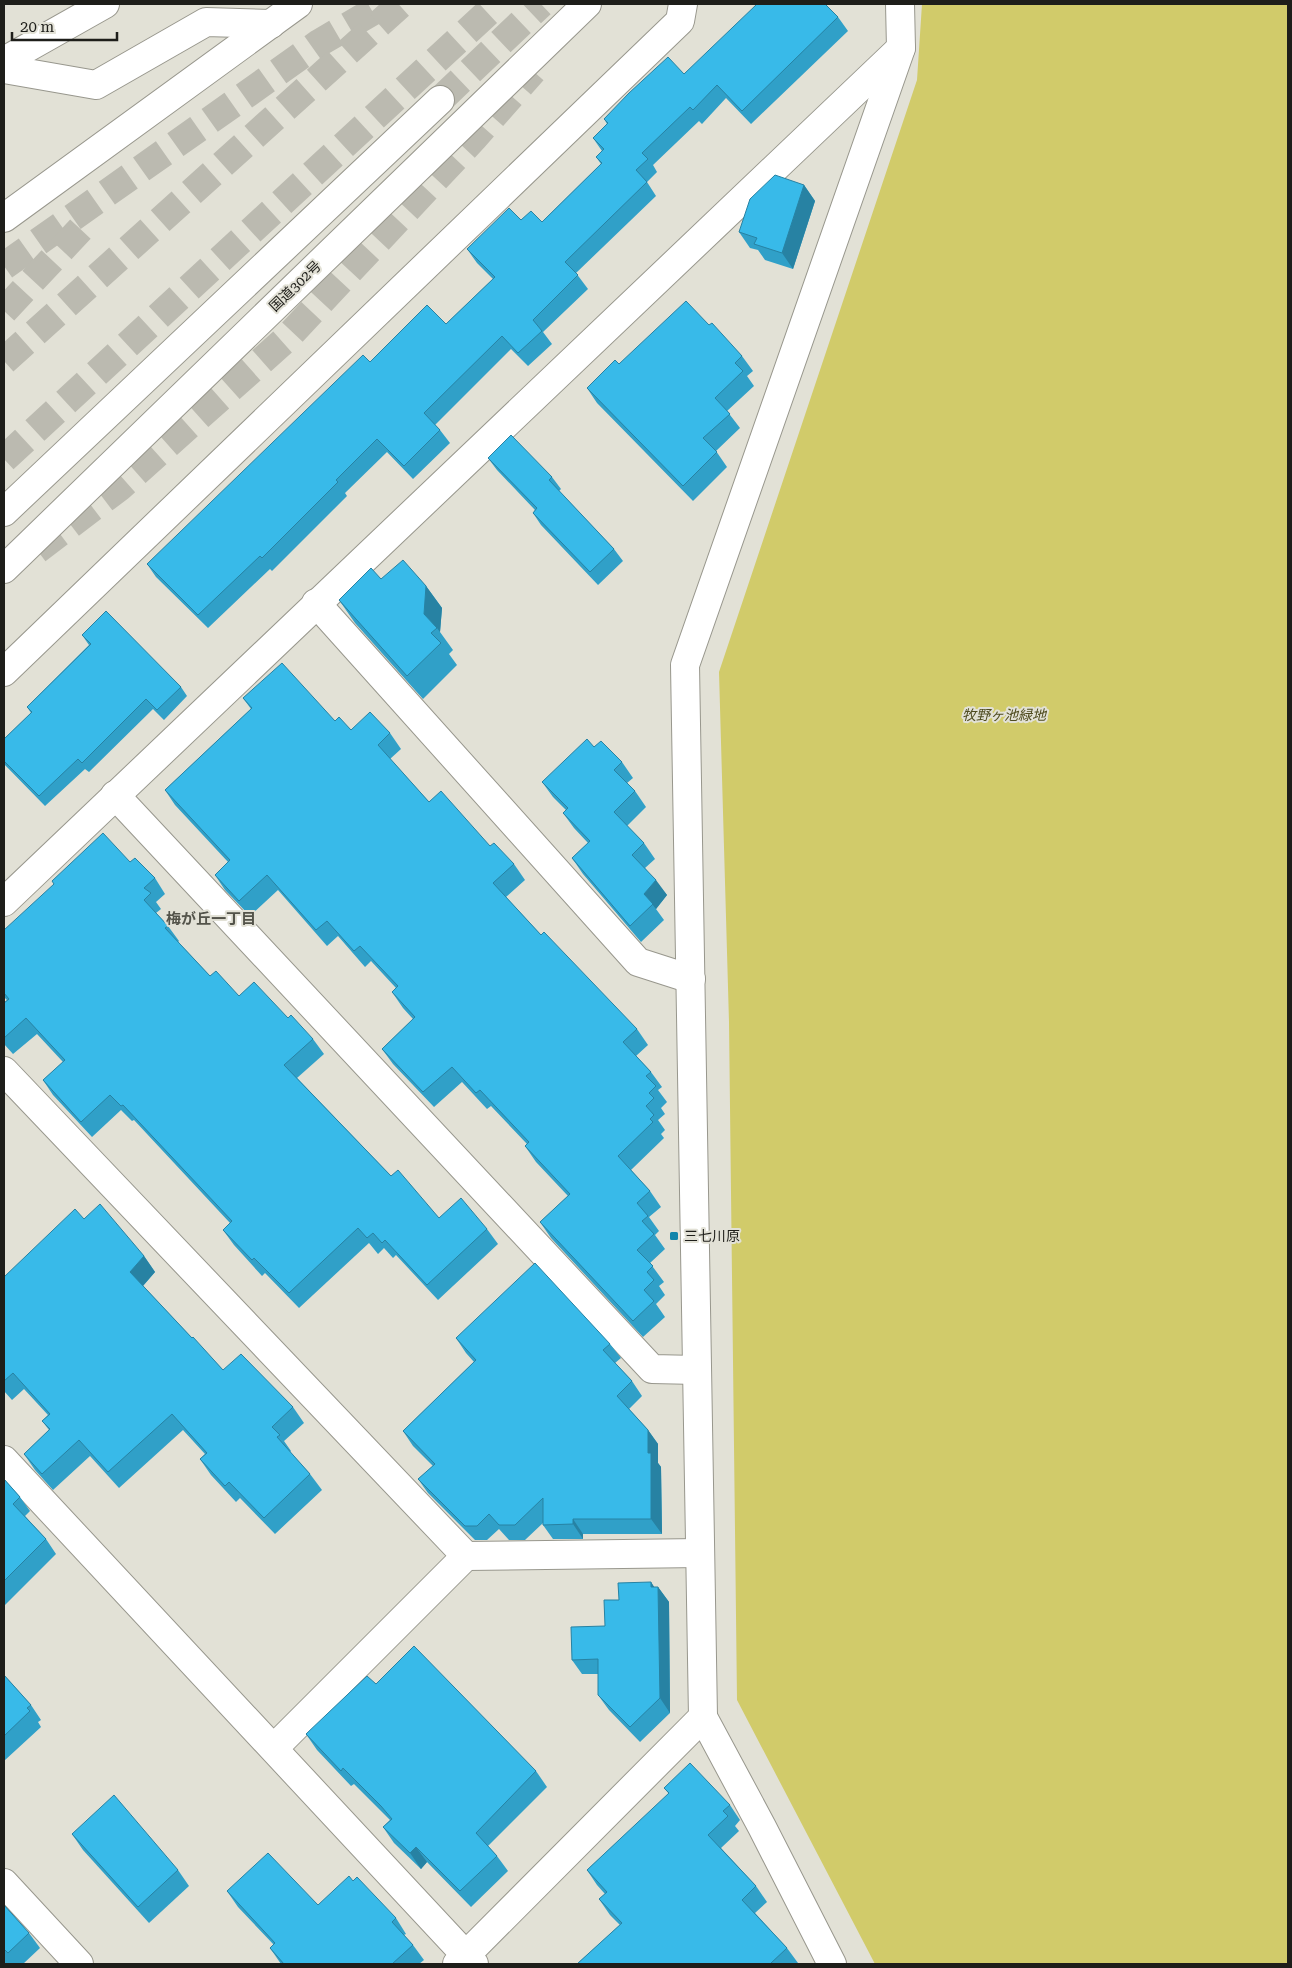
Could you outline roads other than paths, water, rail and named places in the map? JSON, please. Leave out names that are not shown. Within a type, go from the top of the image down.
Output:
[{"type":"main road","points":[[4,61],[105,4]]},
{"type":"main road","points":[[4,218],[298,4]]},
{"type":"main road","name":"国道302号","points":[[4,569],[587,4]]},
{"type":"main road","points":[[4,672],[680,21],[683,4]]},
{"type":"main road","points":[[832,1964],[762,1827],[703,1718],[685,665],[901,48],[900,4]]},
{"type":"main road","points":[[4,69],[96,85],[206,22],[271,24]]},
{"type":"main road","points":[[4,902],[901,48]]},
{"type":"main road","points":[[4,512],[440,100]]},
{"type":"main road","points":[[316,603],[638,962],[691,979]]},
{"type":"main road","points":[[115,795],[652,1369],[697,1370]]},
{"type":"main road","points":[[4,1071],[466,1556]]},
{"type":"main road","points":[[4,1460],[274,1748],[465,1961],[703,1718]]},
{"type":"main road","points":[[274,1748],[466,1556],[700,1553]]},
{"type":"main road","points":[[4,1883],[79,1964]]},
{"type":"tunnel","points":[[4,361],[401,4]]},
{"type":"tunnel","points":[[4,459],[497,4]]},
{"type":"tunnel","points":[[440,100],[541,4]]},
{"type":"tunnel","points":[[4,266],[319,43],[377,9]]},
{"type":"tunnel","points":[[37,550],[120,487],[286,339],[474,138],[533,71]]},
{"type":"tunnel","points":[[4,311],[88,221]]},
{"type":"place","name":"三七川原","points":[[674,1236]]},
{"type":"district","name":"梅が丘一丁目","points":[[211,919]]},
{"type":"park label","name":"牧野ヶ池緑地","points":[[1004,715]]}]
